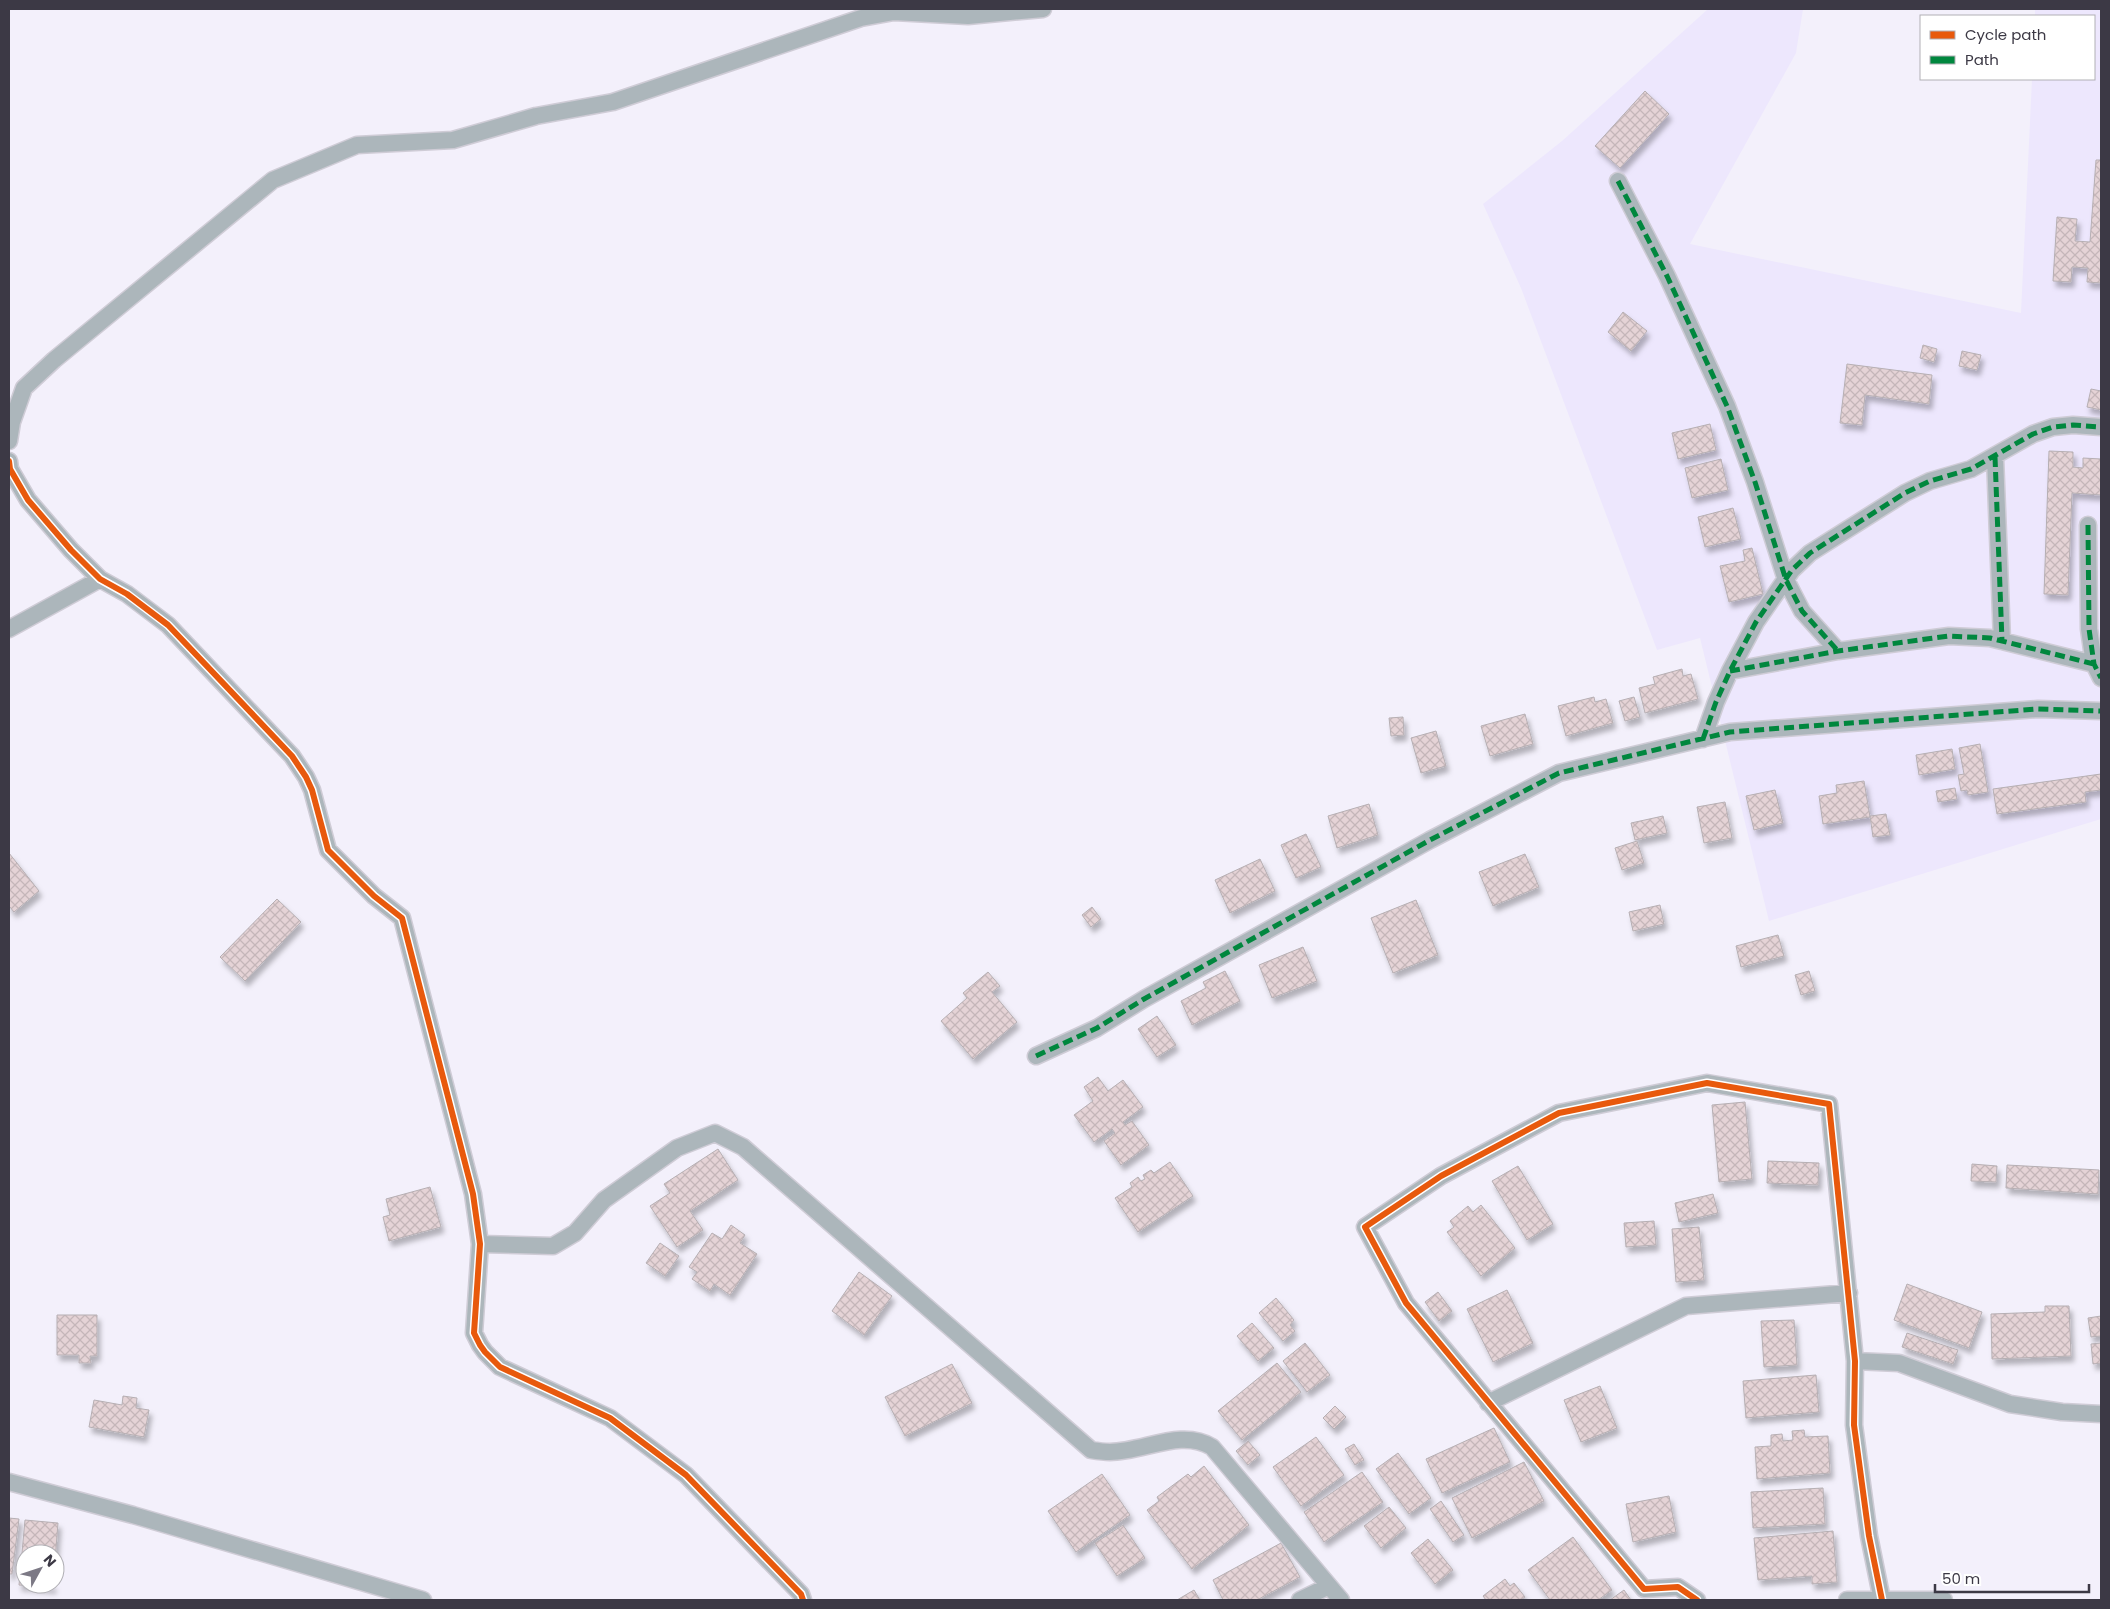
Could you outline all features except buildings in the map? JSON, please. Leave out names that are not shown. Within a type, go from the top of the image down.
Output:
[{"type":"street","points":[[9,441],[12,422],[24,388],[30,382],[54,360],[273,180],[306,165],[357,145],[453,140],[536,116],[613,102],[861,18],[894,12],[968,16],[1043,9]]},
{"type":"street","points":[[1618,181],[1667,276],[1727,406],[1756,482],[1786,580],[1802,611],[1838,651]]},
{"type":"street","points":[[1703,739],[1716,702],[1730,671],[1756,622],[1792,570],[1810,553],[1905,493],[1930,481],[1971,469],[1996,457],[2034,434],[2053,427],[2072,425],[2101,427]]},
{"type":"street","points":[[1996,457],[2002,641]]},
{"type":"street","points":[[9,462],[10,469],[28,500],[71,550],[100,579],[127,594],[168,625],[292,756],[309,784],[328,850],[374,896],[402,918],[473,1194],[480,1244],[474,1333],[485,1352],[500,1367],[610,1418],[686,1475],[801,1594],[803,1600]]},
{"type":"street","points":[[1730,671],[1838,651],[1949,636],[1990,638],[2098,671],[2089,629],[2088,525]]},
{"type":"street","points":[[9,629],[100,579]]},
{"type":"street","points":[[1036,1056],[1097,1028],[1144,999],[1430,840],[1559,773],[1730,732],[2038,708],[2101,711]]},
{"type":"street","points":[[1697,1600],[1678,1587],[1644,1589],[1406,1303],[1365,1227],[1441,1176],[1559,1114],[1707,1083],[1829,1104],[1855,1361],[1854,1425],[1869,1536],[1882,1600]]},
{"type":"street","points":[[480,1244],[553,1246],[575,1233],[604,1200],[677,1148],[715,1133],[743,1147],[1091,1450],[1111,1452],[1176,1440],[1202,1440],[1212,1447],[1341,1600]]},
{"type":"street","points":[[1488,1402],[1686,1306],[1849,1293]]},
{"type":"street","points":[[1855,1361],[1899,1363],[2010,1404],[2062,1412],[2101,1414]]},
{"type":"street","points":[[9,1482],[133,1515],[423,1600]]},
{"type":"street","points":[[1300,1600],[1329,1586]]},
{"type":"street","points":[[1847,1600],[1944,1600]]},
{"type":"shaded area","points":[[1708,9],[1803,9],[1796,53],[1690,244],[2021,313],[2032,80],[2095,80],[2095,15],[2035,15],[2035,9],[2101,9],[2101,819],[1769,921],[1700,638],[1657,650],[1521,288],[1483,204],[1562,141]]},
{"type":"marked path","points":[[1618,181],[1667,276],[1727,406],[1755,482],[1786,580],[1802,611],[1838,651]]},
{"type":"marked path","points":[[1703,739],[1716,702],[1730,671],[1756,622],[1792,570],[1810,553],[1905,493],[1930,481],[1971,469],[2033,434],[2053,427],[2073,425],[2101,427]]},
{"type":"marked path","points":[[1995,457],[2002,641]]},
{"type":"marked path","points":[[2088,525],[2089,629],[2094,664],[2101,678]]},
{"type":"marked path","points":[[1730,671],[1838,651],[1949,636],[1990,638],[2094,664]]},
{"type":"marked path","points":[[1036,1056],[1097,1028],[1144,999],[1430,840],[1559,773],[1730,732],[2038,709],[2101,711]]},
{"type":"cycle path","points":[[9,461],[10,469],[28,500],[71,550],[100,579],[127,594],[168,625],[292,756],[312,790],[328,850],[374,896],[402,918],[473,1194],[480,1244],[474,1333],[480,1345],[500,1367],[610,1418],[686,1475],[801,1594],[803,1600]]},
{"type":"cycle path","points":[[1697,1600],[1678,1587],[1644,1589],[1406,1303],[1365,1227],[1441,1176],[1559,1113],[1707,1083],[1829,1104],[1855,1361],[1854,1425],[1869,1536],[1882,1600]]}]
